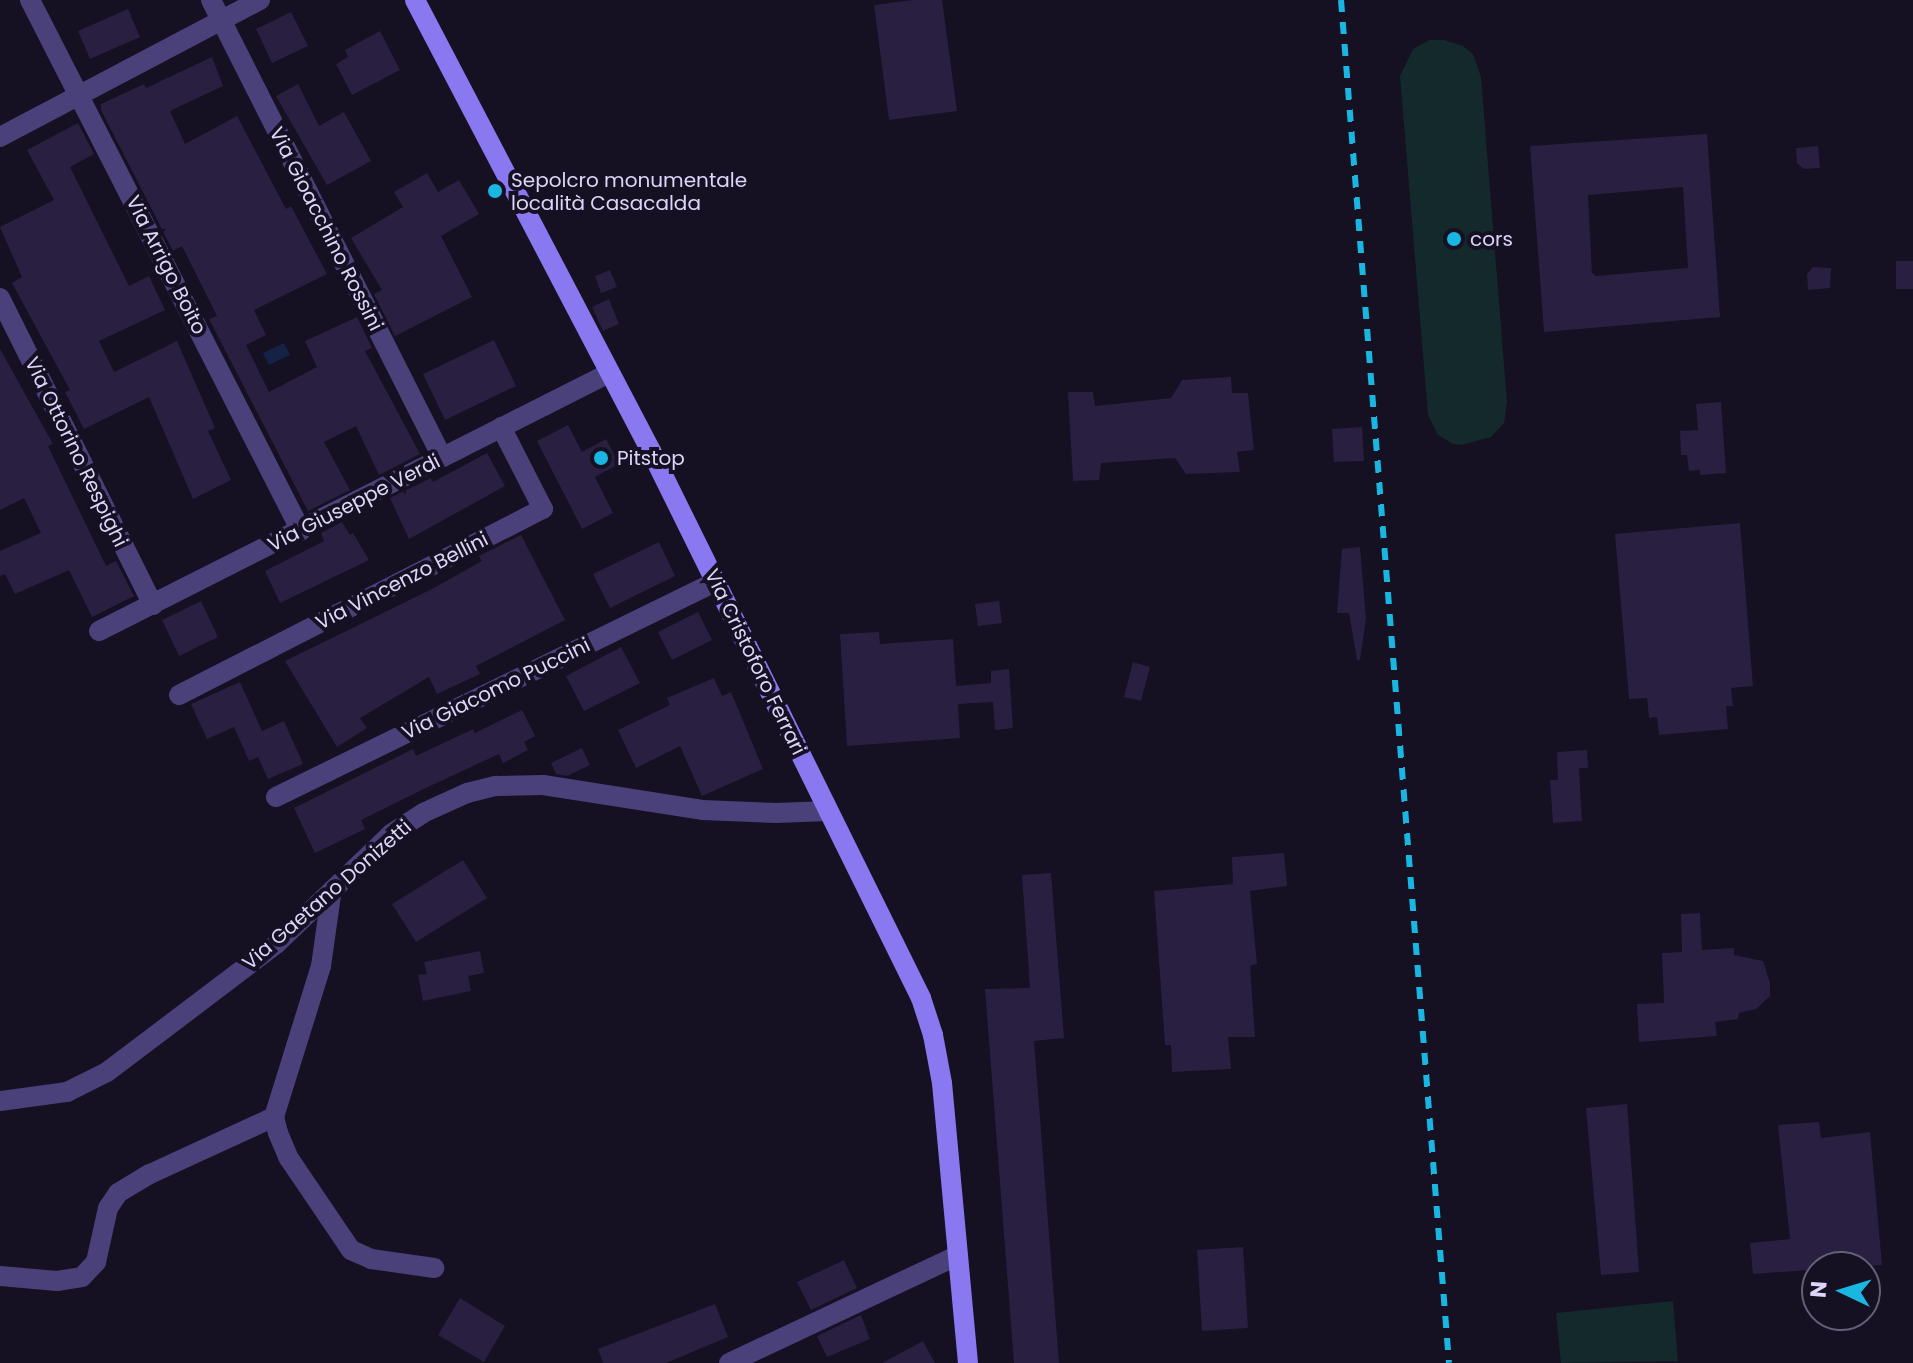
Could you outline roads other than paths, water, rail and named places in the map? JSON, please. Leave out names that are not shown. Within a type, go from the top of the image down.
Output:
[{"type":"main road","name":"Via Cristoforo Ferrari","points":[[415,0],[716,581],[912,978],[931,1025],[942,1083],[968,1363]]},
{"type":"street","name":"Via Arrigo Boito","points":[[30,0],[301,531]]},
{"type":"street","name":"Via Gioacchino Rossini","points":[[211,0],[442,457]]},
{"type":"street","points":[[0,137],[260,0]]},
{"type":"street","name":"Via Ottorino Respighi","points":[[0,298],[153,605]]},
{"type":"street","name":"Via Giuseppe Verdi","points":[[99,631],[609,373]]},
{"type":"street","name":"Via Vincenzo Bellini","points":[[179,695],[543,509],[501,427]]},
{"type":"street","name":"Via Giacomo Puccini","points":[[276,797],[716,581]]},
{"type":"street","name":"Via Gaetano Donizetti","points":[[0,1101],[67,1092],[107,1072],[264,953],[331,895],[398,829],[448,800],[488,788],[543,785],[716,811],[828,811]]},
{"type":"street","points":[[331,895],[321,966],[274,1117],[284,1150],[351,1250],[371,1259],[434,1268]]},
{"type":"street","points":[[0,1276],[57,1281],[82,1277],[98,1257],[108,1208],[118,1193],[150,1174],[274,1117]]},
{"type":"street","points":[[729,1363],[958,1255]]},
{"type":"water","points":[[284,343],[290,355],[269,365],[263,353]]},
{"type":"railway","points":[[1341,0],[1449,1363]]},
{"type":"place","name":"Sepolcro monumentale località Casacalda","points":[[495,191]]},
{"type":"place","name":"cors","points":[[1454,239]]},
{"type":"place","name":"Pitstop","points":[[601,458]]}]
